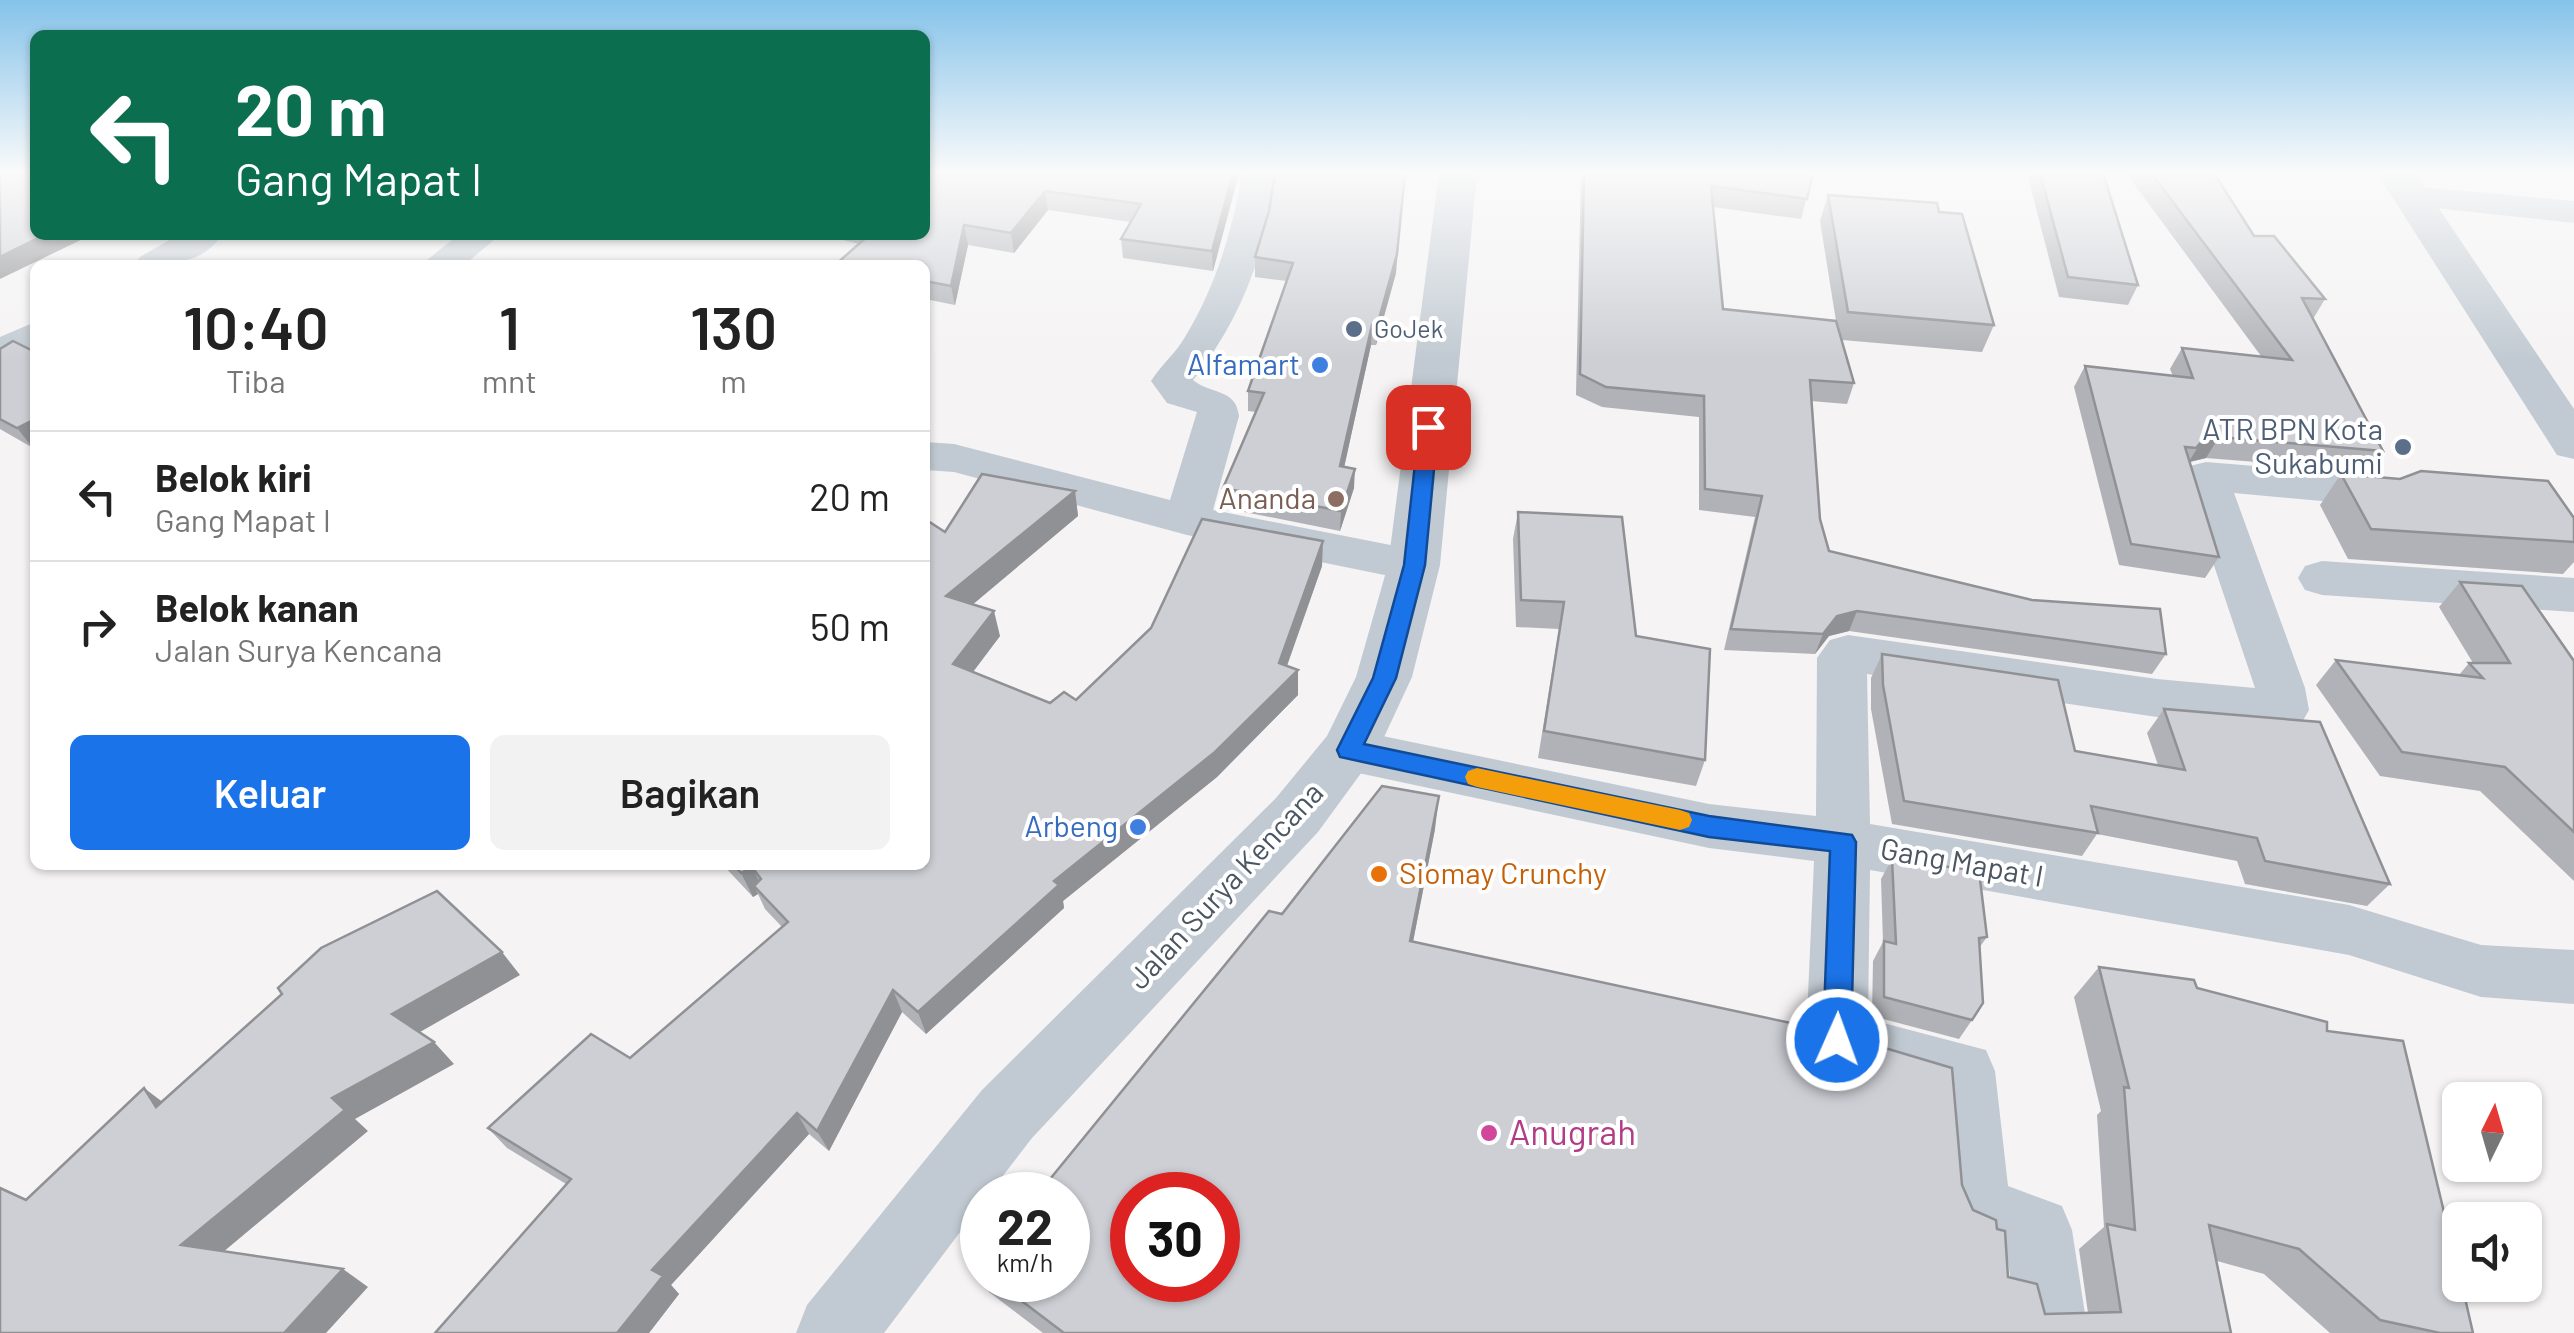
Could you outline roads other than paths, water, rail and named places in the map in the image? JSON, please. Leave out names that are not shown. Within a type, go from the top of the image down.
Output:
[{"type":"street","points":[[1187,520],[1218,416],[1217,404],[1182,394],[1172,381],[1201,346],[1247,235]]},
{"type":"street","name":"Jalan Surya Kencana","points":[[835,1333],[1007,1114],[1298,815],[1349,750],[1384,678],[1414,565],[1451,235]]},
{"type":"street","points":[[2436,235],[2574,444]]},
{"type":"street","points":[[162,260],[196,240]]},
{"type":"street","points":[[447,260],[475,240]]},
{"type":"street","points":[[0,354],[30,337]]},
{"type":"street","points":[[930,456],[954,458],[1187,520],[1414,565]]},
{"type":"street","points":[[2053,1333],[2038,1230],[1977,1210],[1964,1071],[1837,1040],[1843,842],[1842,658],[1848,653],[2157,698],[2283,710],[2280,688],[2238,578],[2206,476],[2377,491]]},
{"type":"street","points":[[2322,578],[2574,595]]},
{"type":"street","name":"Gang Mapat I","points":[[1349,750],[1709,826],[1843,842],[2349,930],[2481,970],[2574,976]]},
{"type":"place","name":"GoJek","points":[[1354,329]]},
{"type":"place","name":"Alfamart","points":[[1320,365]]},
{"type":"place","name":"ATR BPN Kota Sukabumi","points":[[2403,447]]},
{"type":"place","name":"Ananda","points":[[1336,499]]},
{"type":"place","name":"Arbeng","points":[[1138,827]]},
{"type":"place","name":"Siomay Crunchy","points":[[1379,874]]},
{"type":"place","name":"Anugrah","points":[[1489,1133]]}]
